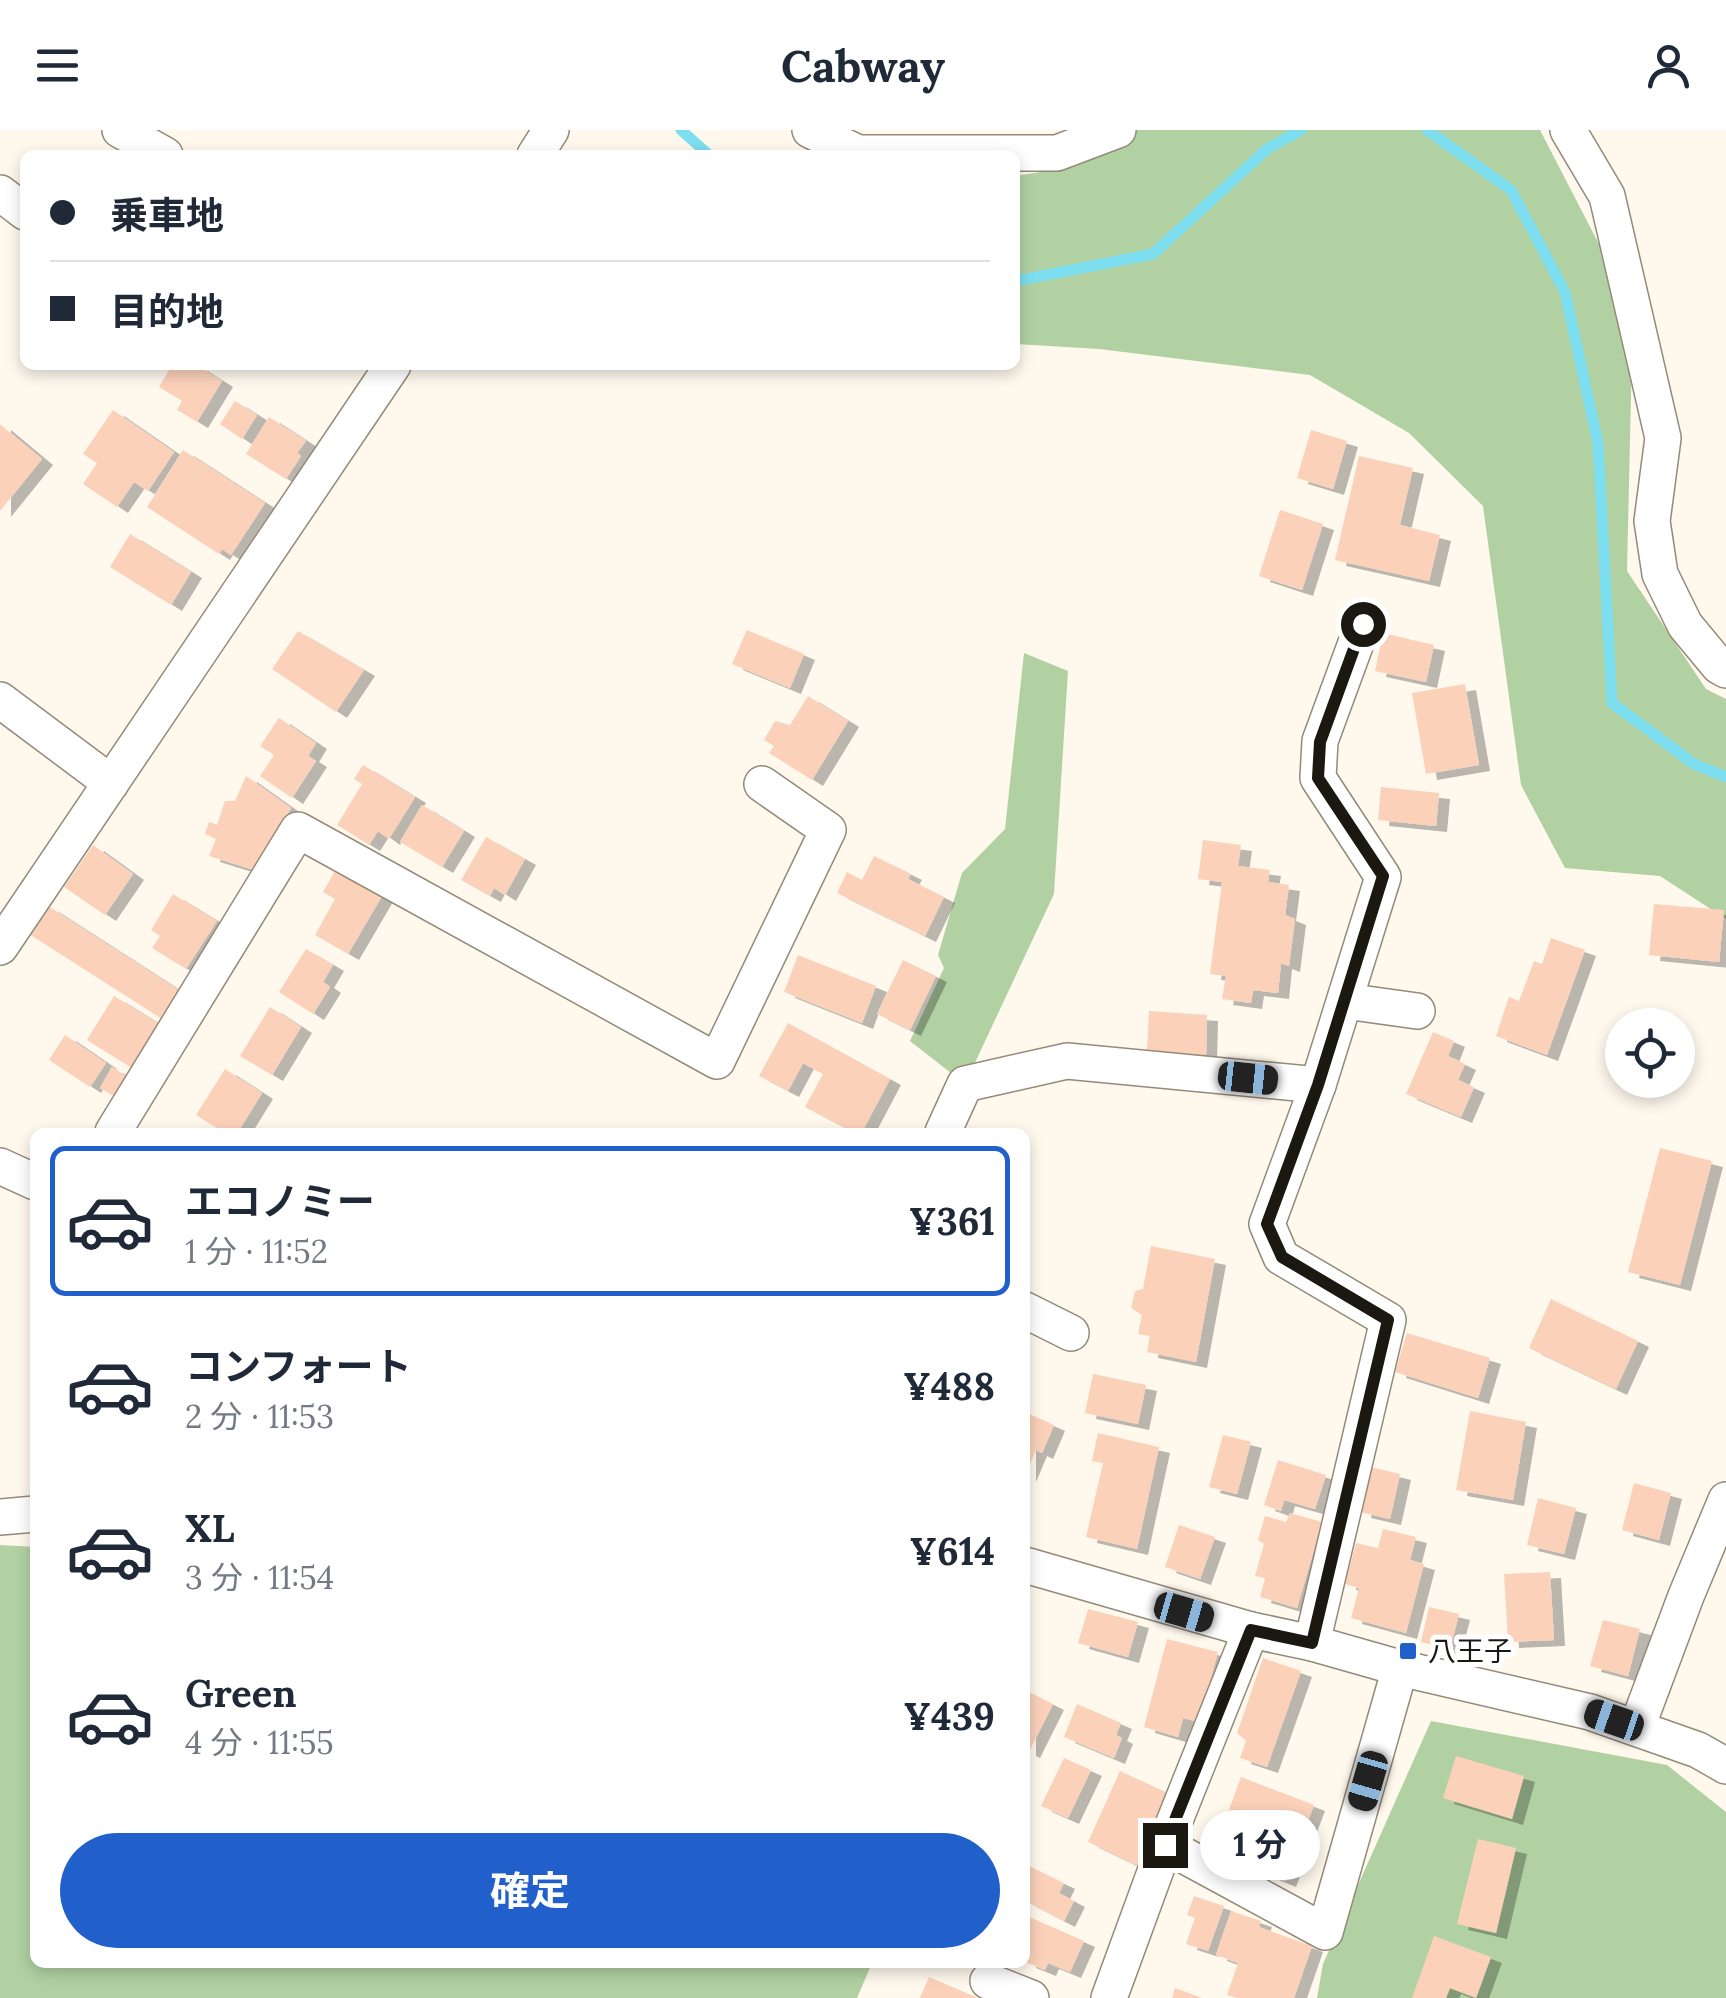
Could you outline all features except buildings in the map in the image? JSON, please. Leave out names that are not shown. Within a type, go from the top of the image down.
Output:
[{"type":"street","points":[[120,130],[155,150]]},
{"type":"street","points":[[810,130],[852,150]]},
{"type":"street","points":[[1020,153],[1057,153],[1118,130]]},
{"type":"street","points":[[1568,130],[1607,196],[1663,438],[1652,521],[1660,574],[1685,625],[1726,670]]},
{"type":"street","points":[[0,193],[20,208]]},
{"type":"street","points":[[0,947],[390,370]]},
{"type":"street","points":[[1312,1643],[1388,1320],[1282,1257],[1267,1224],[1318,1085],[1383,876],[1318,778],[1320,742],[1363,624]]},
{"type":"street","points":[[0,700],[110,783]]},
{"type":"street","points":[[115,1128],[298,830],[717,1062],[828,830],[762,784]]},
{"type":"street","points":[[1344,1001],[1417,1011]]},
{"type":"street","points":[[945,1128],[966,1084],[1067,1060],[1318,1085]]},
{"type":"street","points":[[0,1166],[30,1180]]},
{"type":"street","points":[[1030,1313],[1070,1333]]},
{"type":"street","points":[[1637,1728],[1726,1500]]},
{"type":"street","points":[[0,1517],[30,1514]]},
{"type":"street","points":[[1030,1566],[1251,1630],[1590,1712],[1698,1750],[1726,1766]]},
{"type":"street","points":[[1109,1998],[1251,1630]]},
{"type":"street","points":[[1165,1845],[1324,1932],[1400,1668]]},
{"type":"street","points":[[988,1981],[1030,1998]]},
{"type":"green space","points":[[1118,130],[1540,130],[1633,310],[1627,571],[1706,689],[1726,699],[1726,919],[1660,876],[1565,868],[1521,785],[1483,506],[1409,433],[1310,375],[1099,349],[1020,344],[1020,175],[1067,168]]},
{"type":"green space","points":[[1024,653],[1068,671],[1054,894],[965,1084],[910,1041],[944,968],[938,955],[962,873],[1005,829]]},
{"type":"green space","points":[[0,1545],[30,1547],[30,1968],[870,1968],[857,1998],[0,1998]]},
{"type":"green space","points":[[1431,1721],[1667,1765],[1726,1812],[1726,1998],[1317,1998],[1323,1964]]},
{"type":"waterway","points":[[681,130],[703,150]]},
{"type":"waterway","points":[[1020,280],[1153,254],[1267,149],[1301,130]]},
{"type":"waterway","points":[[1427,130],[1511,190],[1565,292],[1598,443],[1612,703],[1694,764],[1726,777]]},
{"type":"place","name":"八王子","points":[[1408,1651]]},
{"type":"route","points":[[1165,1845],[1251,1630],[1312,1643],[1388,1320],[1282,1257],[1267,1224],[1318,1085],[1383,876],[1318,778],[1320,742],[1363,624]]}]
